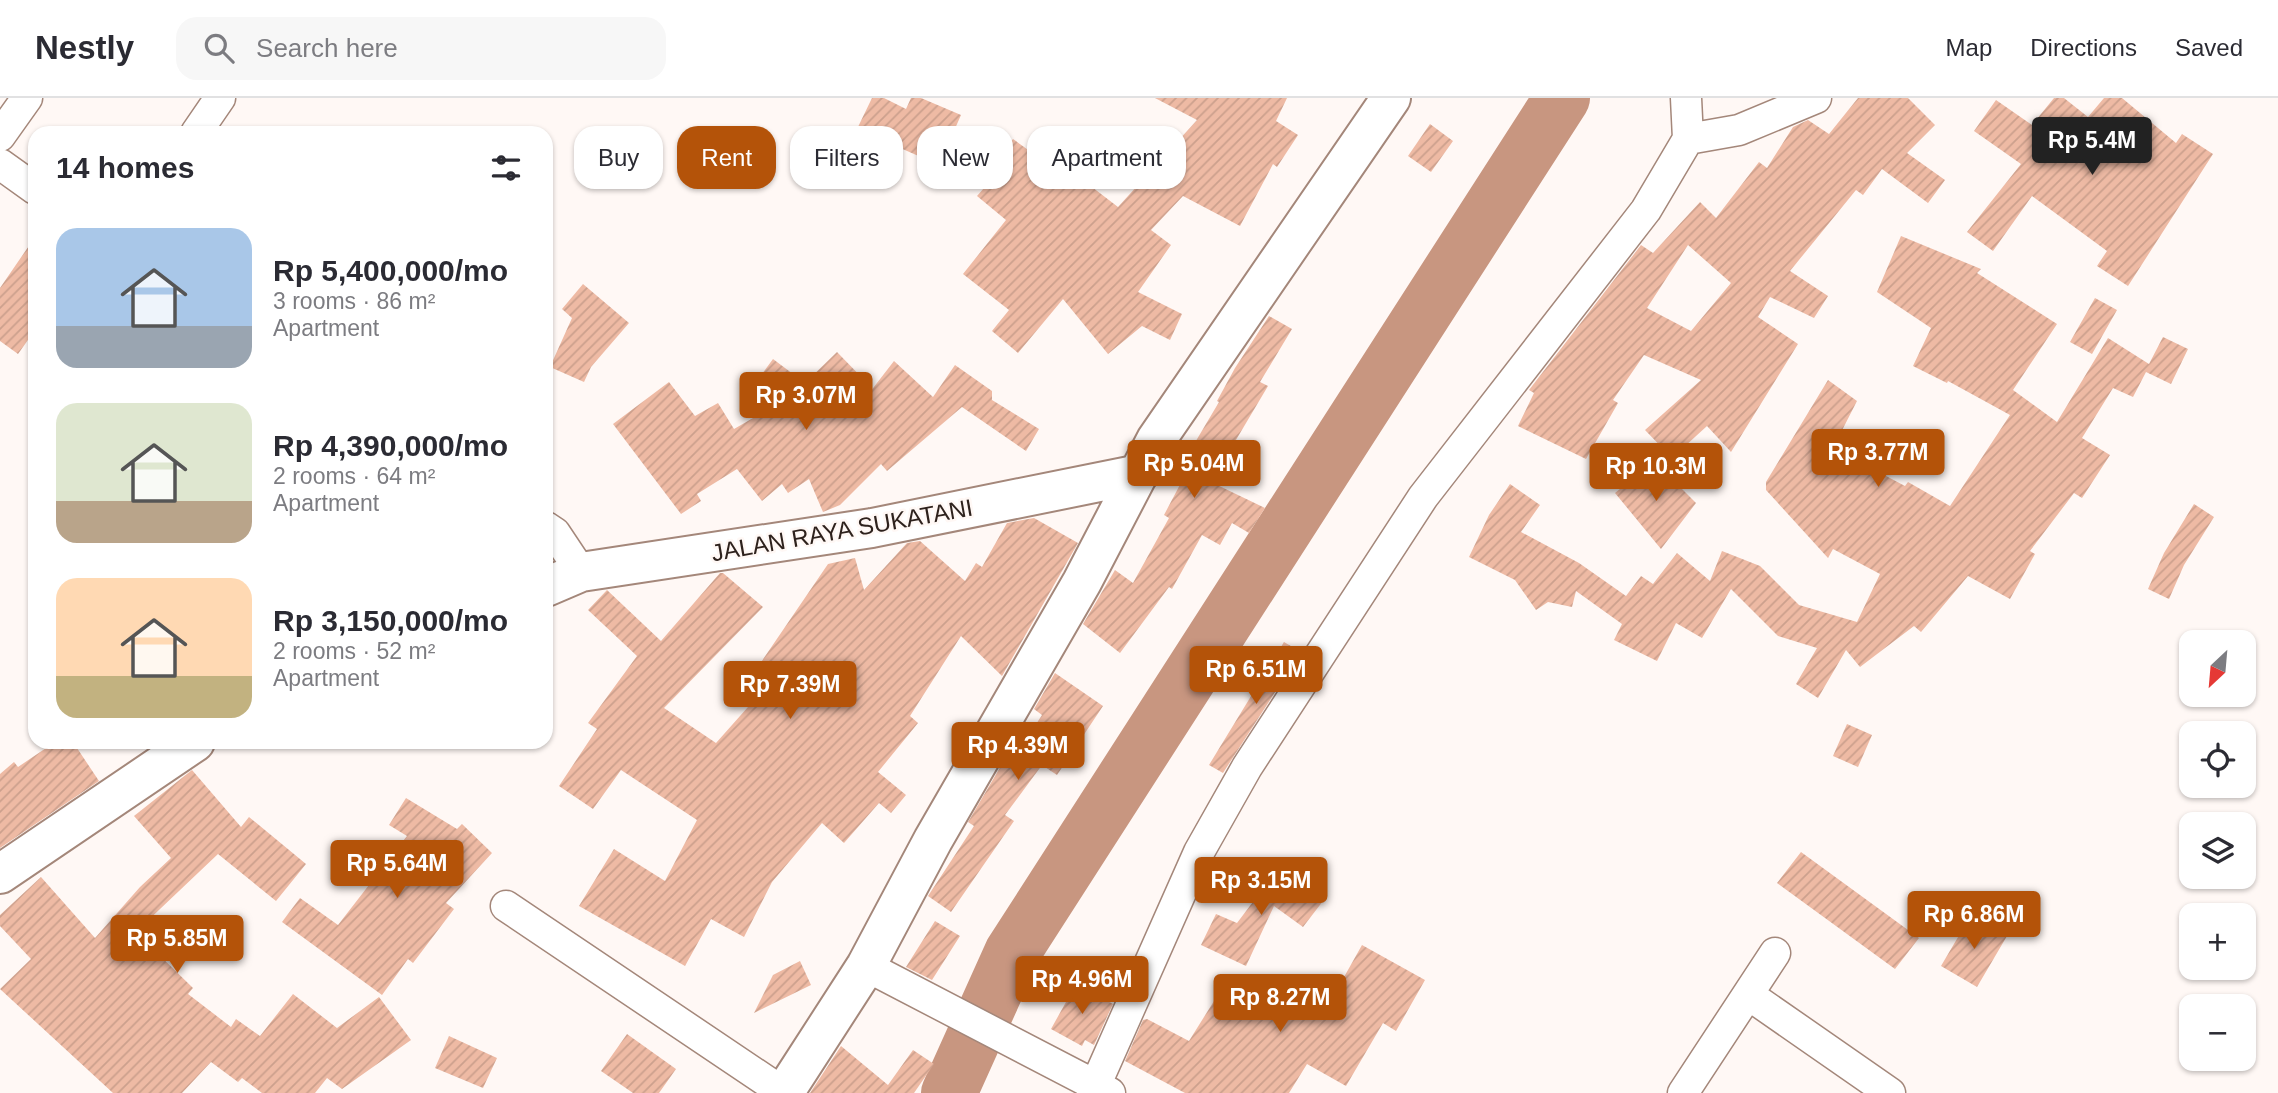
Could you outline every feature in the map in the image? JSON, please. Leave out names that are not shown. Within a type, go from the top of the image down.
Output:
[{"type":"main road","points":[[784,1093],[881,974],[933,840],[1075,594],[1163,429],[1391,98]]},
{"type":"main road","name":"JALAN RAYA SUKATANI","points":[[553,584],[581,572],[872,528],[1139,474]]},
{"type":"main road","points":[[0,874],[185,749]]},
{"type":"street","points":[[0,136],[27,98]]},
{"type":"street","points":[[201,126],[219,98]]},
{"type":"street","points":[[881,974],[1041,1056],[1099,1090],[1199,852],[1247,767],[1423,497],[1646,210],[1688,139],[1686,98]]},
{"type":"street","points":[[1688,139],[1739,130],[1816,98]]},
{"type":"street","points":[[0,164],[28,184]]},
{"type":"street","points":[[553,532],[581,572]]},
{"type":"street","points":[[506,906],[784,1093]]},
{"type":"street","points":[[1683,1093],[1774,953]]},
{"type":"street","points":[[1749,995],[1889,1093]]},
{"type":"building","points":[[872,98],[884,98],[906,109],[911,98],[921,98],[961,115],[956,126],[917,126],[917,155],[903,149],[903,126],[858,126]]},
{"type":"building","points":[[1155,98],[1287,98],[1276,121],[1298,135],[1277,167],[1273,164],[1240,226],[1183,196],[1151,230],[1171,245],[1138,292],[1182,314],[1170,340],[1142,326],[1108,354],[1063,299],[1018,353],[992,331],[1009,310],[963,274],[1006,220],[977,196],[983,189],[1013,189],[1013,139],[1027,149],[1027,189],[1095,189],[1118,207],[1134,189],[1186,189],[1186,132],[1197,120]]},
{"type":"building","points":[[1858,98],[1908,98],[1935,125],[1907,153],[1945,180],[1928,203],[1882,169],[1863,195],[1856,190],[1790,271],[1828,296],[1814,318],[1770,297],[1758,317],[1798,344],[1731,452],[1707,426],[1672,458],[1645,430],[1701,380],[1644,355],[1613,400],[1618,403],[1586,459],[1518,426],[1534,393],[1529,390],[1641,245],[1653,253],[1700,202],[1716,218],[1759,162],[1767,168],[1793,127],[1808,120],[1829,134]],"holes":[[[1688,245],[1731,283],[1691,331],[1647,308]]]},
{"type":"building","points":[[2054,98],[2064,98],[2088,117],[2104,98],[2122,98],[2176,143],[2182,134],[2213,154],[2128,286],[2097,266],[2107,251],[2032,196],[1993,251],[1967,232],[2021,164],[1974,131],[1996,100],[2032,125]]},
{"type":"building","points":[[1430,124],[1453,141],[1431,172],[1408,156]]},
{"type":"building","points":[[1901,236],[1981,269],[1977,273],[2057,324],[2013,390],[2057,422],[2108,338],[2149,364],[2163,337],[2188,349],[2171,384],[2146,372],[2133,397],[2113,388],[2082,438],[2110,455],[2082,498],[2074,493],[2030,551],[2035,554],[2010,599],[1968,576],[1921,632],[1914,626],[1860,667],[1846,650],[1818,698],[1796,684],[1817,648],[1778,636],[1731,589],[1702,638],[1676,623],[1657,661],[1614,640],[1622,624],[1576,591],[1572,607],[1548,602],[1536,610],[1515,580],[1469,557],[1489,515],[1510,484],[1540,505],[1521,532],[1579,563],[1626,596],[1641,576],[1653,584],[1677,553],[1710,581],[1722,551],[1760,566],[1799,605],[1857,622],[1880,574],[1833,549],[1828,558],[1766,490],[1766,482],[1828,380],[1857,401],[1833,448],[1905,486],[1908,482],[1950,506],[2010,415],[1948,381],[1947,383],[1913,366],[1931,328],[1877,292]]},
{"type":"building","points":[[28,247],[28,340],[18,354],[0,341],[0,288]]},
{"type":"building","points":[[583,284],[629,323],[591,367],[584,382],[553,368],[553,360],[572,318],[562,309]]},
{"type":"building","points":[[2095,298],[2117,310],[2092,354],[2070,342]]},
{"type":"building","points":[[1269,316],[1292,329],[1260,382],[1268,386],[1211,482],[1265,508],[1249,533],[1232,523],[1220,545],[1202,535],[1172,589],[1169,587],[1120,653],[1083,624],[1115,570],[1133,583],[1169,518],[1164,515],[1193,460],[1187,456],[1219,402],[1217,401],[1235,368]]},
{"type":"building","points":[[837,352],[872,388],[870,392],[894,361],[933,397],[955,365],[992,391],[992,400],[1039,429],[1026,451],[962,407],[887,471],[881,464],[840,505],[823,512],[809,479],[788,493],[782,484],[762,501],[737,469],[697,494],[701,501],[681,514],[613,424],[669,382],[695,416],[718,403],[734,429],[786,399],[759,378],[773,359],[805,383]]},
{"type":"building","points":[[1654,461],[1696,503],[1661,549],[1615,493]]},
{"type":"building","points":[[2194,504],[2214,517],[2184,565],[2169,599],[2148,589],[2164,553]]},
{"type":"building","points":[[1034,518],[1078,543],[1002,676],[961,636],[910,716],[918,723],[878,772],[906,795],[891,813],[879,803],[844,843],[822,823],[772,882],[744,937],[711,919],[685,966],[579,906],[614,849],[665,881],[697,820],[621,770],[593,809],[559,786],[597,729],[588,723],[637,656],[588,610],[607,590],[661,641],[720,573],[763,607],[664,708],[716,743],[748,707],[736,699],[828,564],[855,558],[864,590],[907,543],[920,541],[965,581],[976,563],[982,567],[1007,523]]},
{"type":"building","points":[[1284,642],[1301,652],[1223,773],[1209,765]]},
{"type":"building","points":[[1055,673],[1103,706],[1057,775],[1042,765],[1005,815],[1014,821],[951,912],[928,896],[974,826],[968,822],[1005,759],[1011,763],[1042,715],[1034,709]]},
{"type":"building","points":[[1847,724],[1872,735],[1858,767],[1833,756]]},
{"type":"building","points":[[45,749],[78,749],[99,781],[0,848],[0,774],[14,762],[18,767]]},
{"type":"building","points":[[192,770],[241,827],[249,817],[306,864],[276,901],[218,854],[140,928],[155,942],[151,947],[193,988],[188,994],[231,1027],[236,1019],[260,1036],[293,994],[337,1028],[379,997],[411,1040],[342,1089],[327,1078],[315,1093],[262,1093],[242,1078],[238,1082],[211,1062],[182,1093],[113,1093],[0,989],[31,959],[0,926],[0,915],[41,877],[95,938],[140,887],[171,858],[134,816]]},
{"type":"building","points":[[406,798],[457,829],[462,824],[492,853],[446,903],[454,909],[413,963],[408,959],[382,995],[282,922],[300,898],[338,925],[407,836],[389,825]]},
{"type":"building","points":[[1801,852],[1919,938],[1895,969],[1777,883]]},
{"type":"building","points":[[1281,865],[1291,871],[1289,875],[1323,901],[1303,927],[1274,906],[1246,966],[1201,945],[1216,914],[1237,923]]},
{"type":"building","points":[[1971,915],[2007,936],[1977,987],[1941,966]]},
{"type":"building","points":[[935,921],[960,936],[932,980],[906,967]]},
{"type":"building","points":[[1362,945],[1425,980],[1396,1031],[1383,1023],[1346,1086],[1307,1064],[1289,1093],[1185,1093],[1125,1061],[1143,1020],[1147,1019],[1189,1041],[1229,977],[1289,1015],[1304,988],[1330,1002]]},
{"type":"building","points":[[800,961],[811,985],[754,1013],[773,975]]},
{"type":"building","points":[[1076,984],[1113,1004],[1094,1045],[1085,1040],[1082,1046],[1051,1029]]},
{"type":"building","points":[[627,1034],[676,1069],[659,1093],[633,1093],[601,1071]]},
{"type":"building","points":[[449,1036],[497,1058],[483,1088],[435,1068]]},
{"type":"building","points":[[841,1046],[888,1085],[913,1050],[934,1064],[914,1093],[810,1093]]},
{"type":"waterway","points":[[949,1093],[1012,953],[1562,98]]}]
